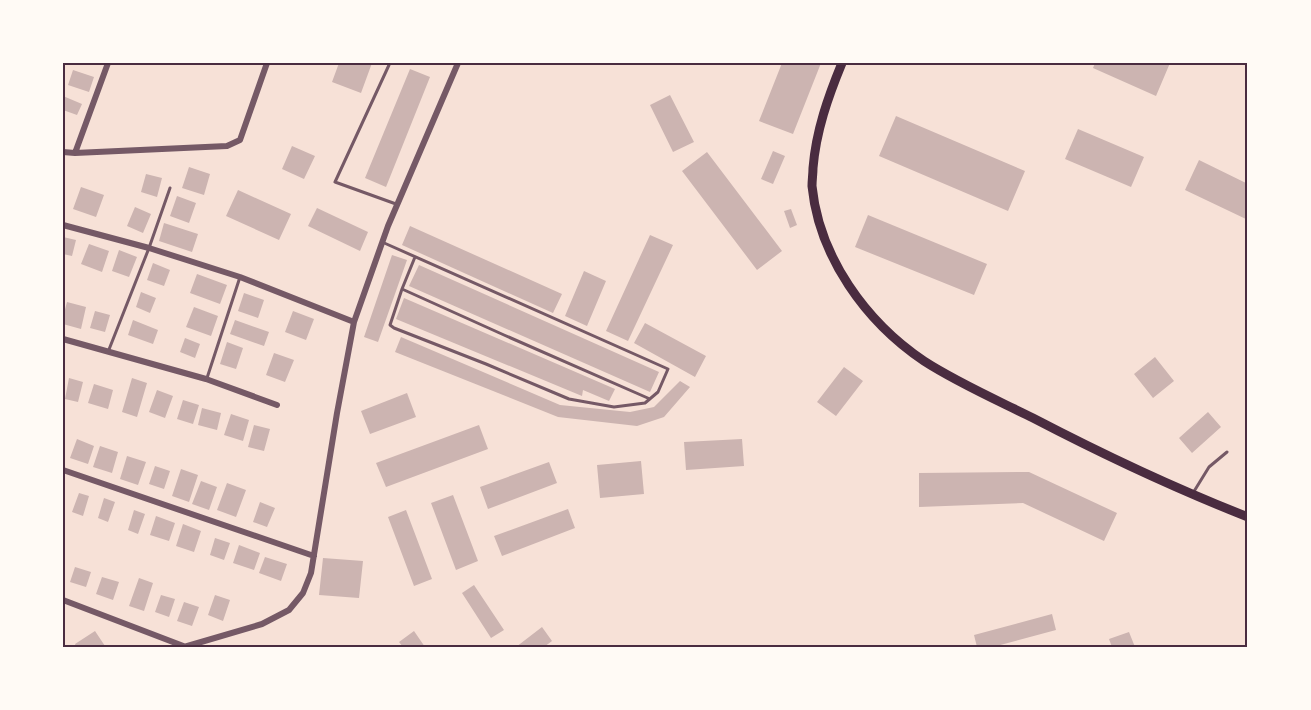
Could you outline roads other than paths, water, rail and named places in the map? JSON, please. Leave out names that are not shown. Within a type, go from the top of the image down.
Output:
[{"type":"main road","points":[[842,63],[830,90],[819,128],[814,153],[812,185],[819,223],[830,250],[844,278],[880,323],[899,342],[926,362],[969,386],[1108,457],[1191,495],[1248,517]]},
{"type":"street","points":[[75,153],[108,63]]},
{"type":"street","points":[[63,152],[227,146],[240,140],[267,63]]},
{"type":"street","points":[[63,600],[185,647],[262,624],[289,610],[303,593],[311,573],[354,322],[382,242],[458,63]]},
{"type":"street","points":[[63,225],[149,248],[240,277],[354,322]]},
{"type":"street","points":[[63,339],[206,379],[277,405]]},
{"type":"street","points":[[63,470],[314,556]]},
{"type":"lane","points":[[389,65],[335,182],[398,204]]},
{"type":"lane","points":[[108,352],[170,188]]},
{"type":"lane","points":[[382,242],[668,369],[658,392],[645,403],[614,407],[569,399],[394,328],[390,325],[415,257]]},
{"type":"lane","points":[[206,379],[240,277]]},
{"type":"lane","points":[[402,288],[650,399]]},
{"type":"lane","points":[[1191,495],[1209,467],[1227,452]]}]
